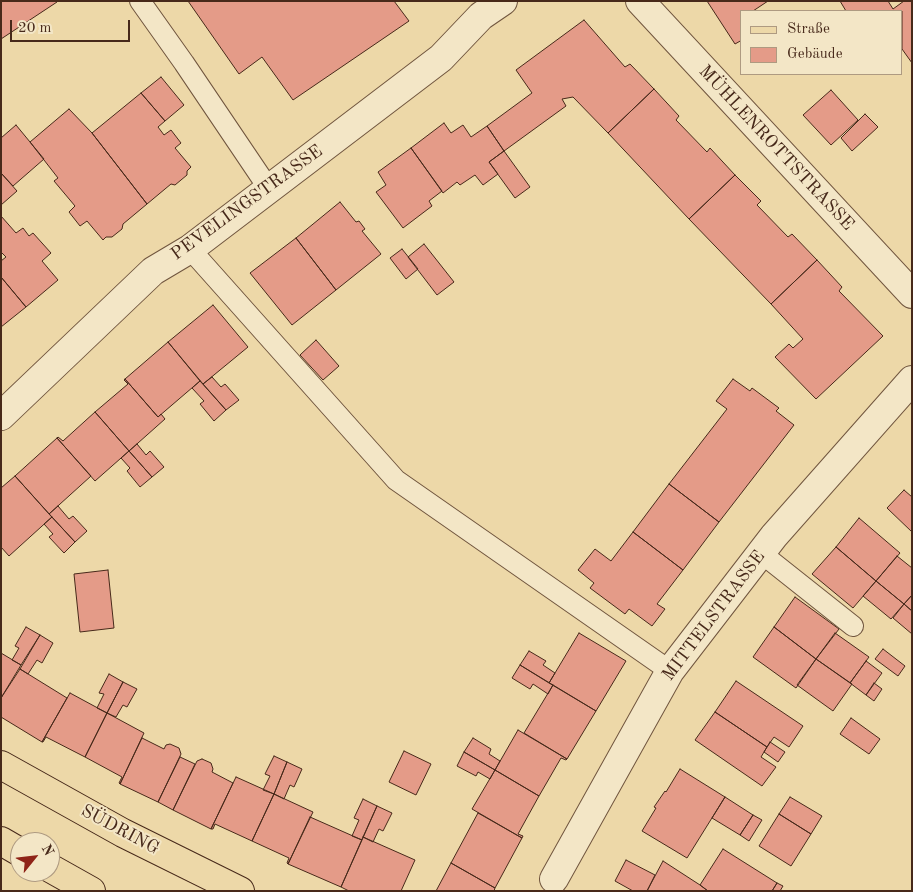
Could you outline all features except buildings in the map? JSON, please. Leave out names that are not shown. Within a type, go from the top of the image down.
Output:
[{"type":"main road","name":"SÜDRING","points":[[1,765],[123,833],[240,891]]},
{"type":"main road","points":[[60,874],[91,891]]},
{"type":"street","name":"PEVELINGSTRASSE","points":[[1,416],[153,271],[190,249],[441,58],[481,16],[503,1]]},
{"type":"street","name":"MÜHLENROTTSTRASSE","points":[[640,1],[912,294]]},
{"type":"street","name":"MITTELSTRASSE","points":[[554,879],[670,671],[780,529],[912,380]]},
{"type":"lane","points":[[140,1],[269,188]]},
{"type":"lane","points":[[190,249],[396,480],[670,671]]},
{"type":"lane","points":[[761,553],[853,626]]}]
